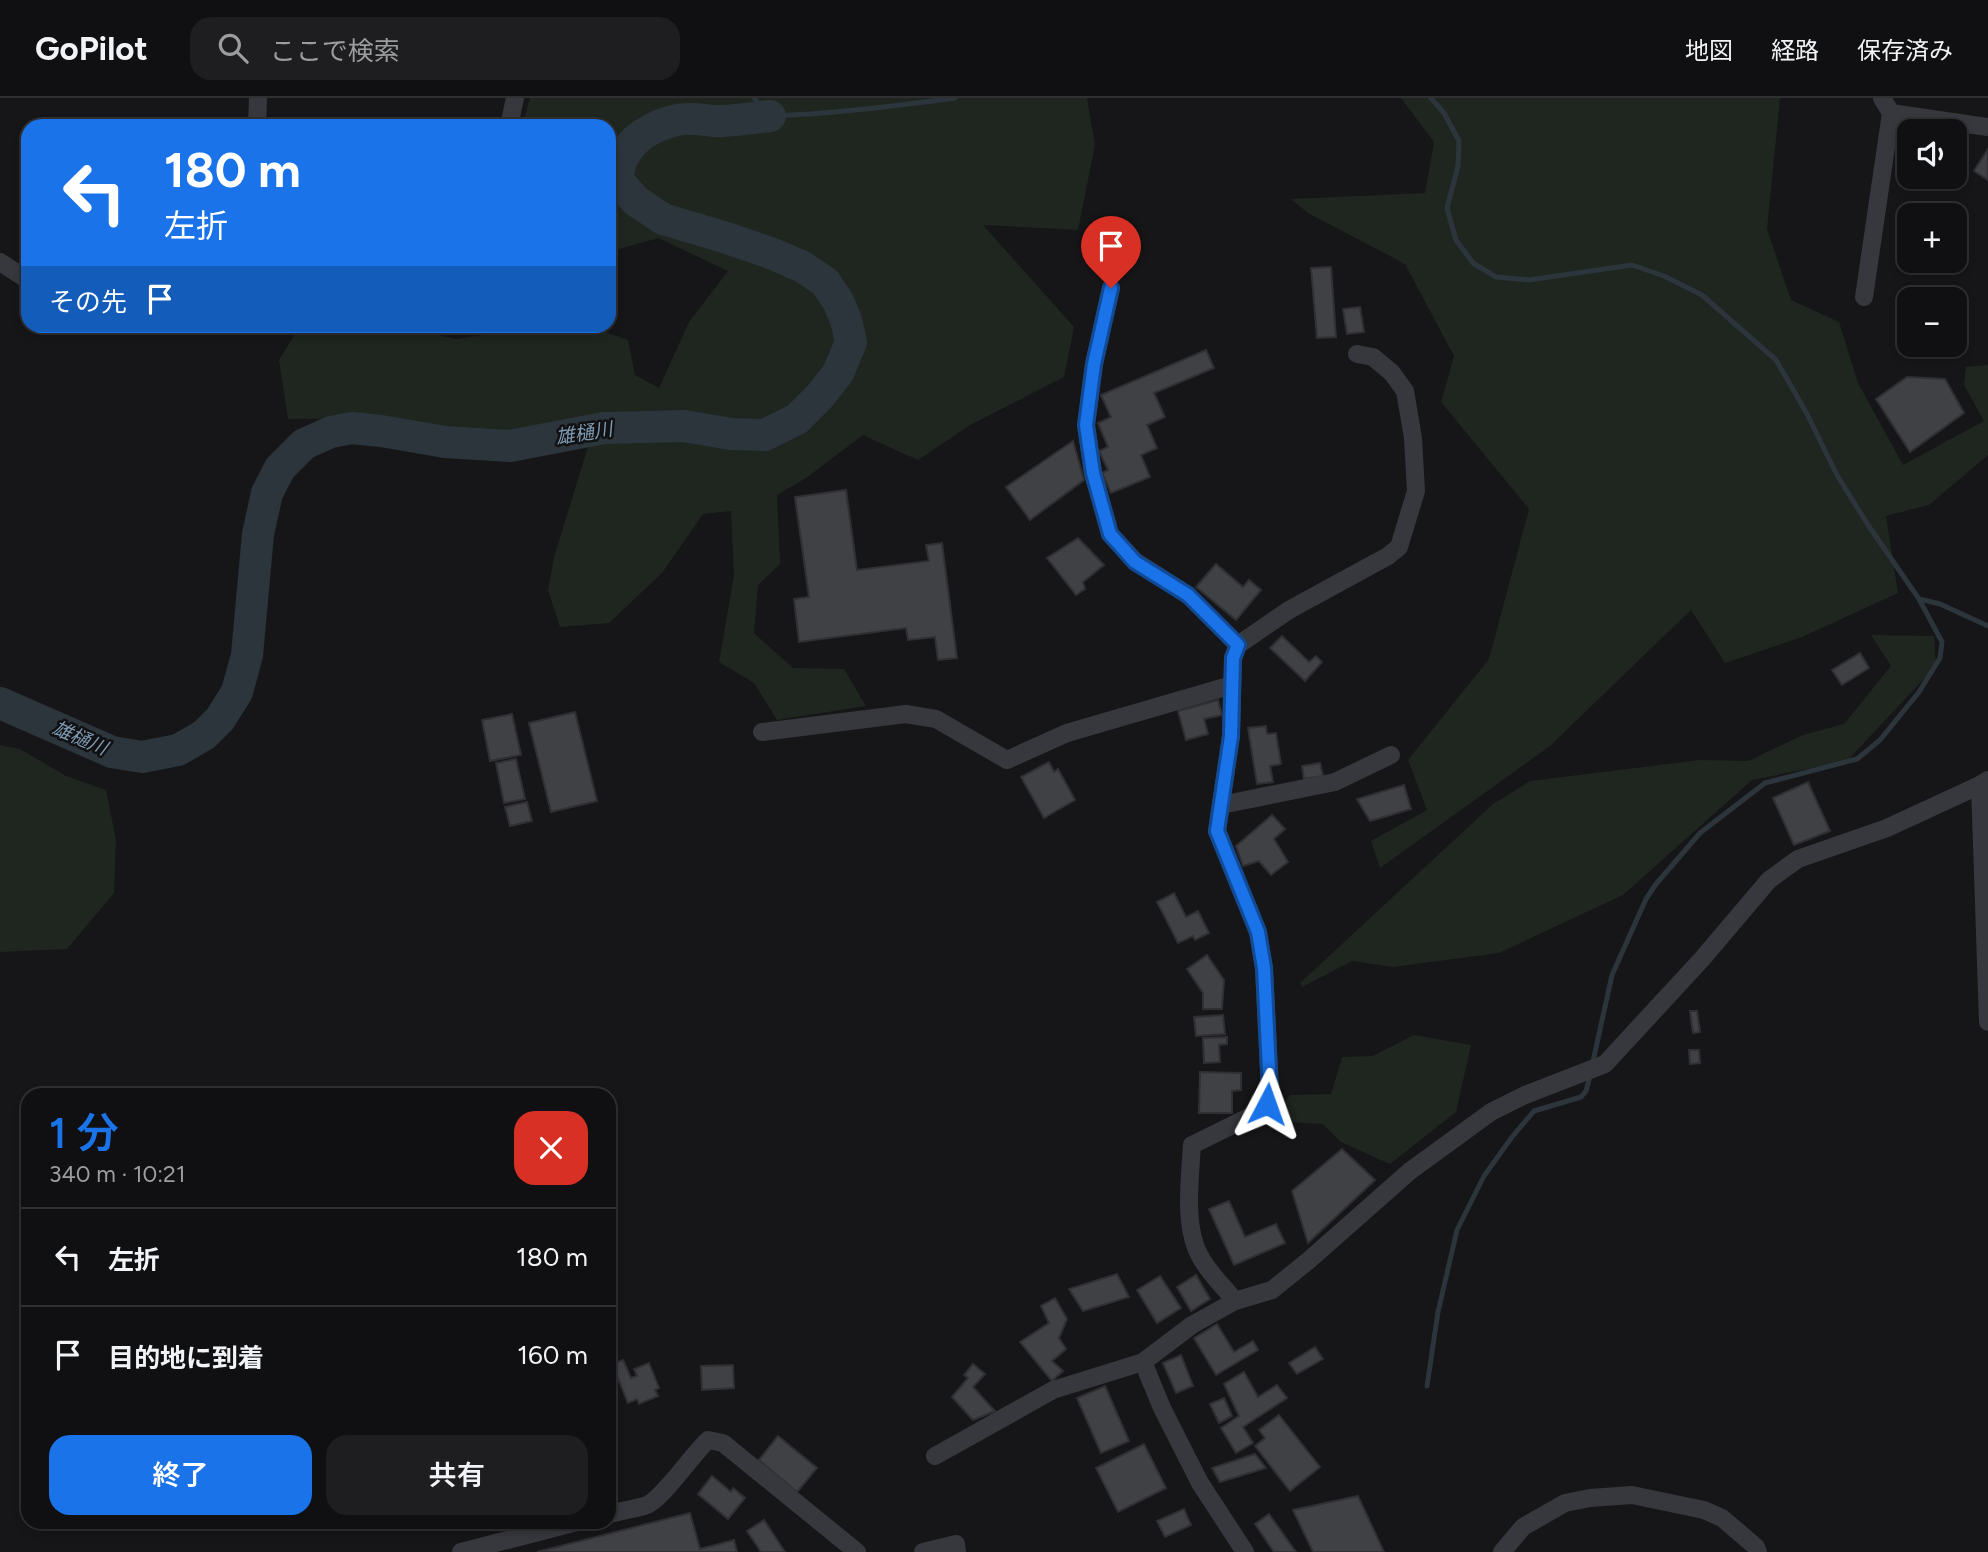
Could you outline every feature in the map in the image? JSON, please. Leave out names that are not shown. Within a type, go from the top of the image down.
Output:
[{"type":"street","points":[[257,119],[258,98]]},
{"type":"street","points":[[510,119],[515,98]]},
{"type":"street","points":[[1864,298],[1886,105],[1988,127]]},
{"type":"street","points":[[0,262],[21,276]]},
{"type":"street","points":[[1111,288],[1094,364],[1086,425],[1093,473],[1110,534],[1135,562],[1188,595],[1238,645]]},
{"type":"street","points":[[1235,1301],[1201,1258],[1191,1234],[1192,1145],[1255,1114],[1267,1104],[1270,1091],[1264,968],[1258,932],[1217,831],[1231,736],[1233,658],[1238,645],[1289,610],[1388,556],[1399,547],[1416,491],[1413,438],[1405,391],[1392,373],[1373,357],[1357,354]]},
{"type":"street","points":[[762,732],[906,714],[936,719],[1007,760],[1067,733],[1232,685]]},
{"type":"street","points":[[1221,805],[1335,782],[1391,755]]},
{"type":"street","points":[[935,1456],[1053,1390],[1143,1362],[1192,1325],[1235,1301],[1272,1290],[1410,1171],[1492,1112],[1525,1095],[1605,1064],[1702,959],[1769,880],[1798,859],[1887,828],[1984,783],[1988,1022]]},
{"type":"street","points":[[1143,1362],[1162,1408],[1200,1483],[1245,1552]]},
{"type":"street","points":[[616,1512],[650,1504],[708,1440],[723,1443],[857,1552]]},
{"type":"street","points":[[1502,1552],[1523,1527],[1565,1503],[1632,1494],[1704,1510],[1722,1518],[1756,1547],[1758,1552]]},
{"type":"street","points":[[461,1552],[550,1529]]},
{"type":"street","points":[[923,1552],[956,1544],[957,1552]]},
{"type":"shaded area","points":[[530,98],[1087,98],[1095,145],[1078,230],[983,225],[1074,327],[1064,377],[970,425],[918,460],[863,435],[806,478],[777,495],[780,564],[758,585],[754,633],[793,668],[844,669],[866,706],[777,720],[754,683],[719,662],[734,575],[731,511],[703,514],[662,573],[609,623],[560,627],[548,590],[554,557],[588,447],[388,418],[288,419],[279,360],[296,333],[430,333],[456,339],[497,333],[608,333],[628,340],[635,375],[659,388],[689,322],[728,271],[658,238],[616,250],[616,119],[524,119]]},
{"type":"shaded area","points":[[1401,98],[1780,98],[1767,229],[1791,300],[1839,322],[1858,383],[1903,465],[1984,421],[1964,385],[1966,367],[1988,365],[1988,455],[1929,505],[1886,516],[1898,593],[1802,637],[1725,663],[1691,610],[1550,746],[1380,868],[1371,841],[1427,810],[1408,760],[1489,659],[1529,509],[1441,402],[1454,356],[1405,264],[1308,213],[1291,199],[1425,193],[1434,142]]},
{"type":"shaded area","points":[[1871,635],[1934,636],[1936,666],[1847,761],[1752,780],[1623,895],[1499,953],[1393,967],[1352,961],[1302,987],[1300,983],[1493,804],[1530,781],[1700,760],[1748,761],[1803,735],[1844,724],[1891,666]]},
{"type":"shaded area","points":[[0,745],[20,749],[66,776],[106,790],[116,840],[114,893],[67,949],[0,952]]},
{"type":"shaded area","points":[[1414,1035],[1471,1045],[1456,1112],[1390,1164],[1341,1142],[1323,1124],[1290,1122],[1278,1113],[1290,1095],[1331,1094],[1342,1057],[1373,1056]]},
{"type":"building","points":[[1988,149],[1988,180],[1974,171]]},
{"type":"building","points":[[1331,267],[1336,337],[1317,338],[1311,268]]},
{"type":"building","points":[[1360,307],[1364,332],[1347,334],[1343,309]]},
{"type":"building","points":[[1206,350],[1214,368],[1154,393],[1165,417],[1147,425],[1157,448],[1141,455],[1150,477],[1111,493],[1102,473],[1108,470],[1099,451],[1108,447],[1098,423],[1111,417],[1101,395]]},
{"type":"building","points":[[1907,377],[1945,379],[1964,413],[1910,452],[1876,399]]},
{"type":"building","points":[[1073,441],[1084,480],[1030,520],[1006,487]]},
{"type":"building","points":[[846,490],[857,570],[929,561],[926,545],[942,543],[957,658],[938,660],[935,637],[908,640],[906,628],[799,642],[794,599],[809,597],[795,497]]},
{"type":"building","points":[[1078,538],[1104,565],[1083,582],[1085,589],[1076,595],[1047,558]]},
{"type":"building","points":[[1216,564],[1243,587],[1249,580],[1261,590],[1236,620],[1196,587]]},
{"type":"building","points":[[1282,636],[1309,662],[1316,656],[1322,662],[1305,681],[1270,648]]},
{"type":"building","points":[[1860,653],[1869,668],[1842,685],[1832,670]]},
{"type":"building","points":[[1218,700],[1222,715],[1204,719],[1208,734],[1186,740],[1178,711]]},
{"type":"building","points":[[575,712],[597,801],[551,812],[529,723]]},
{"type":"building","points":[[512,714],[521,755],[490,761],[482,720]]},
{"type":"building","points":[[1266,726],[1267,734],[1276,733],[1281,764],[1270,766],[1273,782],[1257,784],[1248,728]]},
{"type":"building","points":[[516,759],[525,799],[504,803],[496,763]]},
{"type":"building","points":[[1049,762],[1054,772],[1058,769],[1075,800],[1044,818],[1021,777]]},
{"type":"building","points":[[1320,763],[1323,776],[1304,779],[1302,766]]},
{"type":"building","points":[[1808,782],[1830,831],[1794,845],[1773,798]]},
{"type":"building","points":[[1404,785],[1411,809],[1370,821],[1357,799]]},
{"type":"building","points":[[527,802],[532,821],[510,826],[505,807]]},
{"type":"building","points":[[1272,815],[1285,829],[1274,839],[1288,862],[1271,875],[1259,861],[1243,866],[1236,846]]},
{"type":"building","points":[[1174,893],[1186,917],[1198,911],[1209,933],[1195,940],[1193,936],[1178,943],[1157,902]]},
{"type":"building","points":[[1207,955],[1224,980],[1222,1009],[1203,1009],[1203,993],[1187,969]]},
{"type":"building","points":[[1690,1011],[1697,1011],[1700,1032],[1693,1033]]},
{"type":"building","points":[[1223,1015],[1225,1034],[1196,1036],[1194,1017]]},
{"type":"building","points":[[1227,1037],[1227,1044],[1219,1045],[1220,1062],[1204,1063],[1203,1038]]},
{"type":"building","points":[[1689,1050],[1699,1050],[1700,1063],[1690,1064]]},
{"type":"building","points":[[1200,1072],[1241,1073],[1241,1090],[1232,1091],[1232,1113],[1199,1113]]},
{"type":"building","points":[[1342,1149],[1375,1180],[1308,1243],[1292,1191]]},
{"type":"building","points":[[1229,1201],[1245,1237],[1276,1224],[1285,1243],[1234,1265],[1209,1209]]},
{"type":"building","points":[[1117,1274],[1129,1297],[1083,1311],[1069,1289]]},
{"type":"building","points":[[1196,1275],[1210,1299],[1191,1311],[1177,1287]]},
{"type":"building","points":[[1160,1276],[1181,1308],[1157,1323],[1137,1290]]},
{"type":"building","points":[[1055,1298],[1067,1319],[1059,1338],[1066,1349],[1052,1361],[1063,1371],[1052,1381],[1020,1342],[1049,1323],[1041,1306]]},
{"type":"building","points":[[1217,1324],[1234,1352],[1253,1341],[1258,1350],[1216,1375],[1194,1338]]},
{"type":"building","points":[[1315,1347],[1323,1359],[1297,1374],[1289,1363]]},
{"type":"building","points":[[1181,1355],[1193,1386],[1176,1393],[1163,1363]]},
{"type":"building","points":[[623,1360],[631,1378],[637,1376],[634,1369],[649,1363],[659,1388],[655,1390],[658,1396],[639,1404],[637,1399],[628,1403],[616,1374],[616,1363]]},
{"type":"building","points":[[973,1364],[985,1374],[973,1387],[995,1411],[973,1420],[952,1397],[968,1378],[964,1375]]},
{"type":"building","points":[[733,1365],[734,1388],[702,1390],[701,1366]]},
{"type":"building","points":[[1244,1372],[1258,1397],[1277,1385],[1287,1398],[1243,1427],[1253,1443],[1236,1453],[1221,1428],[1239,1416],[1224,1384]]},
{"type":"building","points":[[1105,1386],[1129,1441],[1101,1453],[1077,1398]]},
{"type":"building","points":[[1224,1398],[1232,1416],[1219,1423],[1210,1404]]},
{"type":"building","points":[[1279,1415],[1320,1467],[1290,1491],[1255,1446],[1265,1438],[1259,1430]]},
{"type":"building","points":[[778,1436],[817,1468],[797,1492],[759,1460]]},
{"type":"building","points":[[1144,1444],[1166,1488],[1118,1512],[1096,1468]]},
{"type":"building","points":[[1255,1454],[1266,1468],[1220,1482],[1212,1468]]},
{"type":"building","points":[[712,1476],[731,1492],[733,1488],[745,1498],[728,1519],[698,1494]]},
{"type":"building","points":[[1358,1496],[1384,1552],[1313,1552],[1293,1510]]},
{"type":"building","points":[[1184,1509],[1191,1525],[1165,1537],[1157,1521]]},
{"type":"building","points":[[690,1513],[700,1549],[734,1540],[737,1552],[537,1552]]},
{"type":"building","points":[[1269,1514],[1296,1552],[1274,1552],[1255,1524]]},
{"type":"building","points":[[764,1520],[785,1552],[761,1552],[747,1531]]},
{"type":"waterway","points":[[754,98],[770,116],[840,112],[955,98]]},
{"type":"waterway","points":[[1431,98],[1444,113],[1459,141],[1458,166],[1447,208],[1456,240],[1473,263],[1496,277],[1529,280],[1632,265],[1664,276],[1702,295],[1776,360],[1806,412],[1837,475],[1919,599],[1942,642],[1940,658],[1919,692],[1880,740],[1857,759],[1765,783],[1700,833],[1656,884],[1646,899],[1612,975],[1592,1066]]},
{"type":"waterway","name":"雄樋川","points":[[0,703],[112,752],[142,757],[178,750],[204,735],[220,719],[237,692],[247,655],[258,534],[267,493],[280,468],[304,444],[331,432],[352,428],[445,442],[510,446],[604,428],[684,426],[731,434],[765,435],[797,419],[838,373],[851,342],[838,301],[825,282],[803,267],[773,254],[663,219],[636,201],[618,181],[622,158],[628,149],[644,133],[666,123],[681,119],[722,121],[770,116]]},
{"type":"waterway","points":[[1919,599],[1940,604],[1988,626]]},
{"type":"waterway","points":[[1427,1386],[1438,1312],[1457,1230],[1484,1176],[1534,1111],[1581,1097],[1586,1091],[1590,1076]]},
{"type":"route","points":[[1111,288],[1094,364],[1086,425],[1093,473],[1110,534],[1135,562],[1188,595],[1238,645],[1233,658],[1231,736],[1217,831],[1258,932],[1264,968],[1270,1091],[1267,1104]]}]
